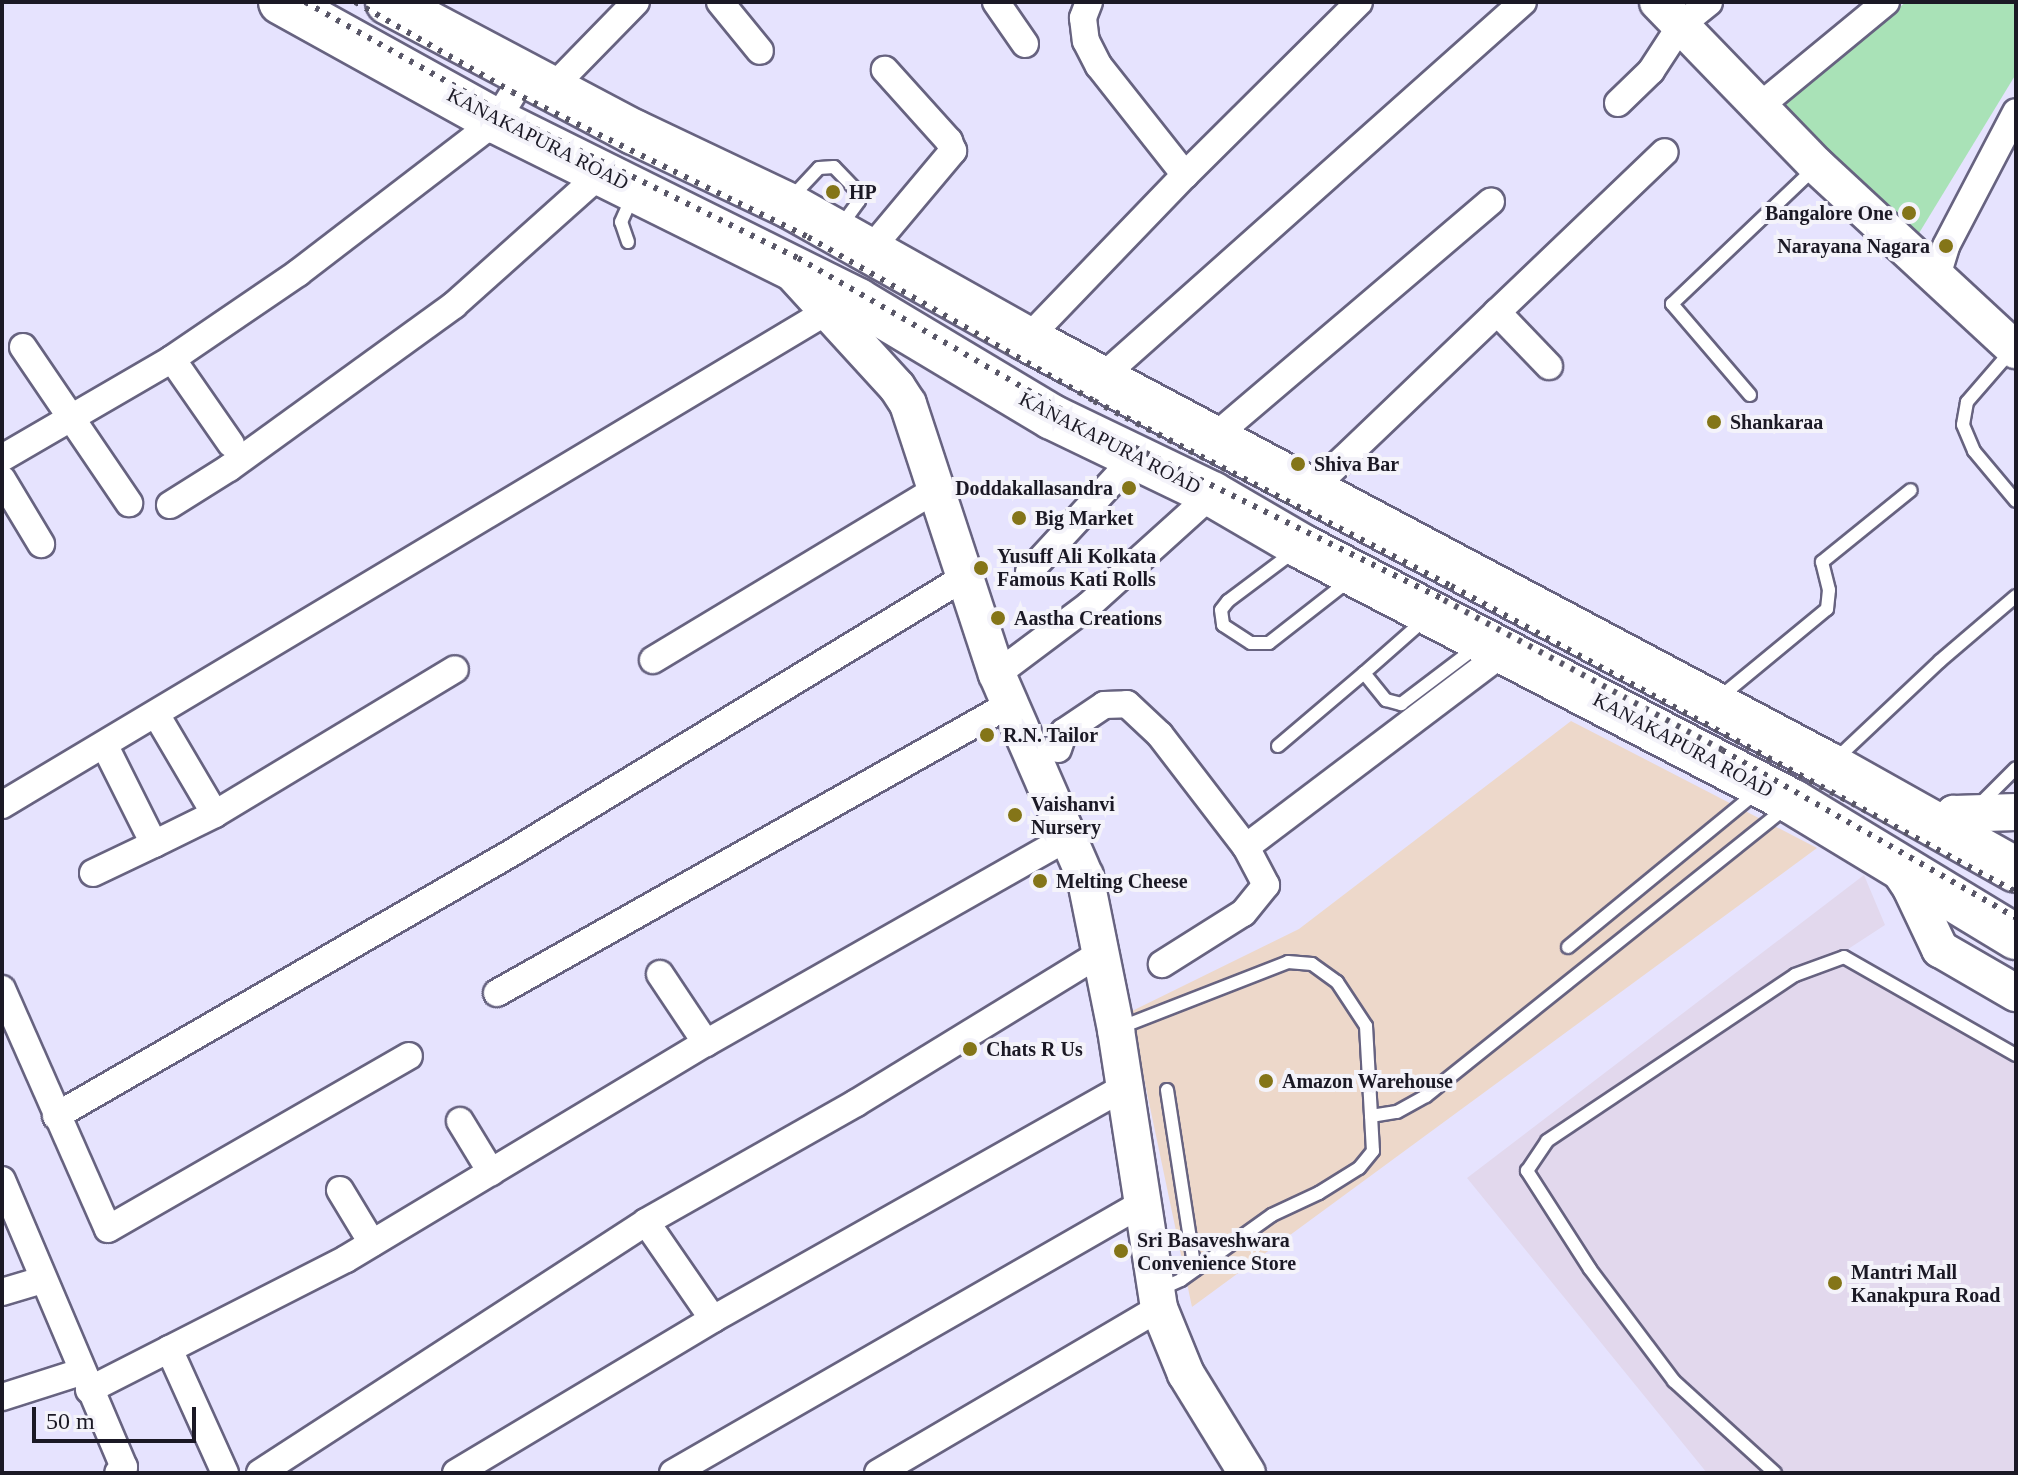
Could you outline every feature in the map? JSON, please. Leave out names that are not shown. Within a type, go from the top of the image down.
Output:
[{"type":"highway","name":"KANAKAPURA ROAD","points":[[281,2],[496,121],[783,261],[858,301],[1052,417],[1212,494],[1301,546],[1778,795],[2016,937]]},
{"type":"highway","points":[[388,2],[785,204],[1027,339],[1829,765],[1957,821],[2016,870]]},
{"type":"highway","points":[[1416,605],[1423,551]]},
{"type":"street","points":[[2,458],[172,359],[298,273],[496,121],[538,81],[636,2]]},
{"type":"street","points":[[720,2],[760,51]]},
{"type":"street","points":[[996,2],[1025,44]]},
{"type":"street","points":[[1089,2],[1083,18],[1086,41],[1099,66],[1185,175]]},
{"type":"street","points":[[1027,339],[1185,175],[1359,2]]},
{"type":"street","points":[[1101,378],[1523,2]]},
{"type":"street","points":[[1670,14],[1709,2]]},
{"type":"street","points":[[1761,105],[1886,2]]},
{"type":"street","points":[[1618,103],[1651,71],[1670,14]]},
{"type":"street","points":[[1670,14],[1817,166],[2015,348]]},
{"type":"street","points":[[853,241],[953,151],[949,141],[885,70]]},
{"type":"street","points":[[1937,276],[1946,246],[2016,112]]},
{"type":"street","points":[[1311,490],[1665,152]]},
{"type":"street","points":[[170,505],[229,468],[620,180]]},
{"type":"street","points":[[1213,438],[1491,201]]},
{"type":"street","points":[[783,261],[826,312],[889,377],[908,404],[1004,689],[1087,884],[1116,1030],[1158,1300],[1186,1374],[1247,1473]]},
{"type":"street","points":[[2,805],[826,312]]},
{"type":"street","points":[[1497,312],[1549,366]]},
{"type":"street","points":[[23,347],[129,503]]},
{"type":"street","points":[[172,359],[231,444]]},
{"type":"street","points":[[1029,572],[1135,457]]},
{"type":"street","points":[[2,479],[41,544]]},
{"type":"street","points":[[653,660],[937,489]]},
{"type":"street","points":[[497,993],[1004,689],[1088,606],[1212,494]]},
{"type":"street","points":[[56,1116],[513,852],[965,577]]},
{"type":"street","points":[[1246,847],[1494,646]]},
{"type":"street","points":[[93,873],[215,814],[455,669]]},
{"type":"street","points":[[1058,749],[1064,732],[1104,705],[1127,704],[1160,735],[1246,847],[1266,885],[1243,913],[1162,964]]},
{"type":"street","points":[[156,714],[215,814]]},
{"type":"street","points":[[105,746],[154,844]]},
{"type":"street","points":[[1957,821],[2016,812]]},
{"type":"street","points":[[2,1397],[85,1381],[169,1349],[372,1243],[706,1043],[1069,837]]},
{"type":"street","name":"KANAKAPURA ROAD","points":[[1895,864],[1911,888],[1940,949],[2016,993]]},
{"type":"street","points":[[260,1473],[646,1222],[856,1103],[1101,953]]},
{"type":"street","points":[[660,974],[706,1043]]},
{"type":"street","points":[[2,989],[108,1229],[409,1056]]},
{"type":"street","points":[[456,1473],[713,1319],[1124,1087]]},
{"type":"street","points":[[460,1121],[491,1172]]},
{"type":"street","points":[[2,1180],[124,1467],[118,1473]]},
{"type":"street","points":[[340,1190],[372,1243]]},
{"type":"street","points":[[673,1473],[1141,1204]]},
{"type":"street","points":[[646,1222],[713,1319]]},
{"type":"street","points":[[2,1292],[42,1280]]},
{"type":"street","points":[[878,1473],[1158,1300]]},
{"type":"street","points":[[169,1349],[225,1473]]},
{"type":"lane","points":[[1750,395],[1672,304],[1817,166]]},
{"type":"lane","points":[[620,180],[621,222],[628,242]]},
{"type":"lane","points":[[2015,348],[1967,402],[1963,425],[1974,451],[2016,501]]},
{"type":"lane","points":[[1713,703],[1827,609],[1829,590],[1822,562],[1911,490]]},
{"type":"lane","points":[[1301,546],[1228,601],[1221,610],[1223,625],[1251,643],[1269,643],[1356,574]]},
{"type":"lane","points":[[1829,765],[2016,596]]},
{"type":"lane","points":[[1278,746],[1364,673],[1416,605]]},
{"type":"lane","points":[[1364,673],[1386,700],[1401,704],[1494,646]]},
{"type":"lane","points":[[1957,821],[2016,768]]},
{"type":"lane","points":[[1568,947],[1778,795]]},
{"type":"lane","points":[[1371,1116],[1397,1112],[1426,1096],[1778,795]]},
{"type":"lane","points":[[1775,1473],[1674,1381],[1590,1269],[1527,1171],[1547,1141],[1795,975],[1844,957],[2016,1055]]},
{"type":"lane","points":[[1116,1030],[1288,962],[1312,964],[1337,982],[1366,1026],[1373,1151],[1359,1168],[1319,1193],[1272,1215],[1158,1300]]},
{"type":"lane","points":[[1167,1090],[1195,1270]]},
{"type":"shaded area","points":[[1571,721],[1817,848],[1192,1307],[1130,1012],[1299,929]]},
{"type":"shaded area","name":"Mantri Mall Kanakpura Road","points":[[1864,875],[1885,925],[1842,953],[2016,1055],[2016,1473],[1707,1473],[1467,1178]]},
{"type":"green space","points":[[1906,2],[2016,2],[2016,74],[1913,243],[1775,107]]},
{"type":"railway","points":[[305,2],[503,113],[798,258],[1081,421],[1444,600],[1722,750],[2016,918]]},
{"type":"railway","points":[[355,2],[512,92],[808,237],[1094,401],[1451,586],[2016,892]]},
{"type":"place","name":"HP","points":[[833,192]]},
{"type":"place","name":"Bangalore One","points":[[1909,213]]},
{"type":"place","name":"Narayana Nagara","points":[[1946,246]]},
{"type":"place","name":"Shankaraa","points":[[1714,422]]},
{"type":"place","name":"Shiva Bar","points":[[1298,464]]},
{"type":"place","name":"Doddakallasandra","points":[[1129,488]]},
{"type":"place","name":"Big Market","points":[[1019,518]]},
{"type":"place","name":"Yusuff Ali Kolkata Famous Kati Rolls","points":[[981,568]]},
{"type":"place","name":"Aastha Creations","points":[[998,618]]},
{"type":"place","name":"R.N. Tailor","points":[[987,735]]},
{"type":"place","name":"Vaishanvi Nursery","points":[[1015,815]]},
{"type":"place","name":"Melting Cheese","points":[[1040,881]]},
{"type":"place","name":"Chats R Us","points":[[970,1049]]},
{"type":"place","name":"Amazon Warehouse","points":[[1266,1081]]},
{"type":"place","name":"Sri Basaveshwara Convenience Store","points":[[1121,1251]]},
{"type":"place","name":"Mantri Mall Kanakpura Road","points":[[1835,1283]]}]
